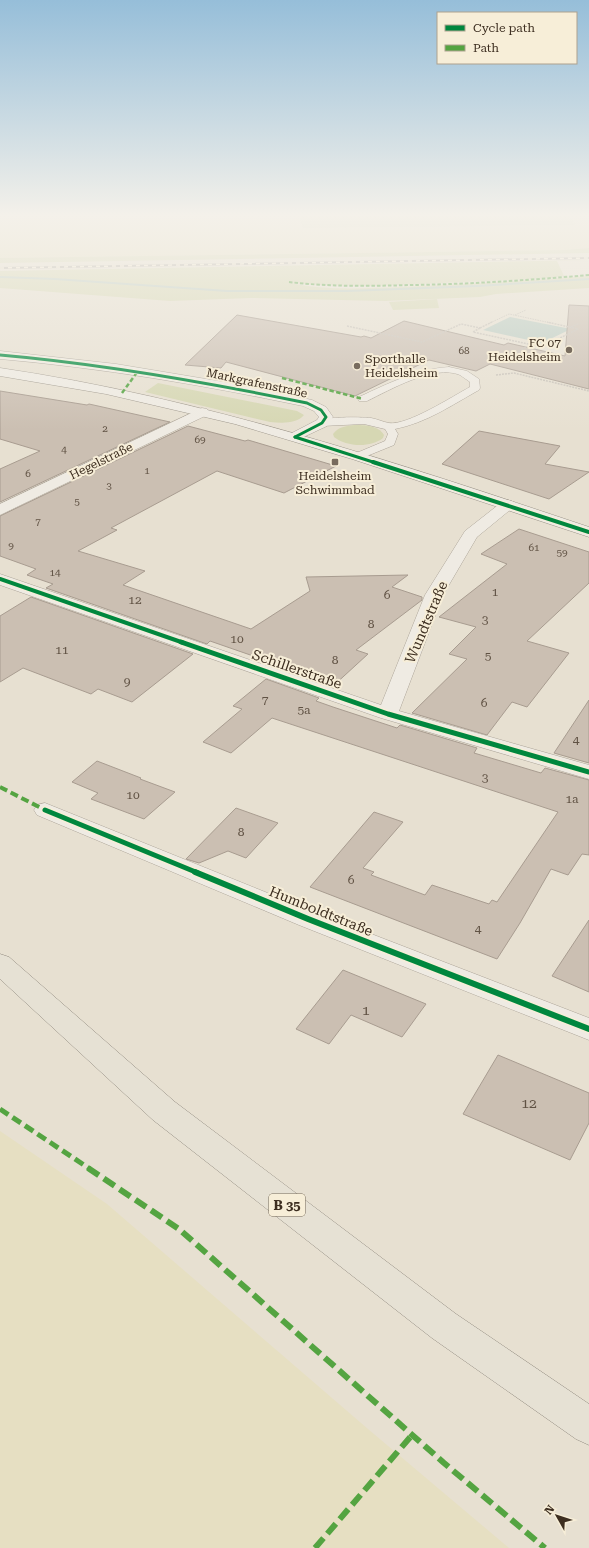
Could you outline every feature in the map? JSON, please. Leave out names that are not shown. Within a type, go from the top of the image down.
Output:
[{"type":"main road","name":"B 35","points":[[0,964],[164,1111],[444,1326],[589,1426]]},
{"type":"street","name":"Markgrafenstraße","points":[[0,355],[130,370],[231,387],[307,403],[318,407],[326,417],[322,422]]},
{"type":"street","points":[[0,372],[94,387],[202,412],[358,456],[589,532]]},
{"type":"street","name":"Hegelstraße","points":[[0,510],[202,412]]},
{"type":"street","points":[[294,437],[322,422]]},
{"type":"street","name":"Wundtstraße","points":[[388,714],[434,595],[471,534],[508,505]]},
{"type":"street","name":"Schillerstraße","points":[[0,579],[388,714],[589,772]]},
{"type":"street","name":"Humboldtstraße","points":[[45,810],[308,919],[589,1029]]},
{"type":"lane","points":[[322,422],[357,420],[376,422],[389,427],[409,423],[423,417],[474,388],[475,382],[469,376],[453,371],[433,370],[419,374],[363,399]]},
{"type":"lane","points":[[358,456],[390,443],[393,434],[389,427]]},
{"type":"path","points":[[515,316],[526,310]]},
{"type":"path","points":[[509,314],[515,316],[571,328],[578,329],[542,347],[473,332],[509,314]]},
{"type":"path","points":[[347,326],[422,342],[461,324],[480,328]]},
{"type":"path","points":[[571,328],[578,324]]},
{"type":"path","points":[[495,364],[531,345]]},
{"type":"path","points":[[469,376],[514,373],[589,391]]},
{"type":"shaded area","points":[[510,317],[571,329],[542,343],[483,330]]},
{"type":"shaded area","points":[[0,1131],[107,1204],[368,1429],[509,1548],[0,1548]]},
{"type":"green space","points":[[0,286],[308,286],[360,288],[419,286],[589,286],[589,288],[496,294],[480,297],[385,301],[251,298],[170,301],[0,288]]},
{"type":"green space","points":[[437,299],[439,308],[393,310],[389,302]]},
{"type":"green space","points":[[158,383],[297,411],[304,415],[297,420],[284,423],[270,422],[145,392]]},
{"type":"green space","points":[[354,425],[375,427],[384,435],[383,438],[365,445],[358,445],[345,443],[334,437],[333,434],[340,428]]},
{"type":"building","points":[[569,305],[589,306],[589,389],[490,364],[476,371],[429,360],[355,396],[226,362],[221,368],[185,365],[237,315],[371,338],[404,321],[504,345],[508,343],[565,356]]},
{"type":"building","points":[[0,391],[87,405],[89,404],[170,422],[0,502],[0,469],[40,451],[0,439]]},
{"type":"building","points":[[188,426],[245,441],[248,440],[336,466],[284,493],[217,471],[111,528],[117,530],[78,551],[145,571],[123,585],[251,629],[310,591],[306,577],[408,575],[392,587],[422,597],[422,600],[356,650],[368,654],[332,687],[279,668],[282,666],[210,641],[207,644],[46,588],[53,584],[27,575],[36,569],[0,556],[0,516]]},
{"type":"building","points":[[479,431],[560,446],[545,464],[589,472],[549,499],[442,464]]},
{"type":"building","points":[[519,529],[589,552],[589,583],[527,641],[569,653],[527,707],[512,702],[487,735],[412,713],[467,659],[449,654],[476,627],[439,617],[507,564],[481,554]]},
{"type":"building","points":[[31,597],[193,654],[132,702],[98,689],[91,694],[23,668],[0,682],[0,616]]},
{"type":"building","points":[[266,679],[319,698],[316,701],[397,728],[400,725],[477,748],[474,753],[541,773],[545,768],[589,780],[589,855],[582,854],[568,875],[551,869],[520,923],[497,959],[310,887],[374,812],[403,822],[363,868],[374,872],[371,875],[425,895],[432,885],[489,904],[492,900],[497,902],[558,812],[272,718],[231,753],[203,742],[242,709],[233,706]]},
{"type":"building","points":[[589,700],[589,763],[554,753]]},
{"type":"building","points":[[97,761],[175,792],[144,819],[91,799],[98,793],[72,782]]},
{"type":"building","points":[[236,808],[278,823],[246,858],[228,851],[199,863],[186,859]]},
{"type":"building","points":[[589,920],[589,992],[552,976]]},
{"type":"building","points":[[343,970],[426,1004],[402,1037],[351,1015],[329,1044],[296,1029]]},
{"type":"building","points":[[498,1055],[589,1093],[589,1123],[570,1160],[463,1114]]},
{"type":"waterway","points":[[159,286],[227,291],[347,291],[471,286]]},
{"type":"marked path","points":[[122,393],[138,371]]},
{"type":"marked path","points":[[282,378],[363,399]]},
{"type":"marked path","points":[[0,787],[45,810]]},
{"type":"marked path","points":[[0,1109],[179,1229],[444,1463],[545,1548]]},
{"type":"marked path","points":[[315,1548],[412,1435]]},
{"type":"cycle path","points":[[0,355],[39,358],[116,368],[192,380],[307,403],[323,412],[326,417],[322,423],[295,437]]},
{"type":"cycle path","points":[[295,437],[589,532]]},
{"type":"cycle path","points":[[0,579],[388,714],[589,772]]},
{"type":"cycle path","points":[[45,810],[308,919],[589,1029]]},
{"type":"place","name":"FC 07 Heidelsheim","points":[[569,350]]},
{"type":"place","name":"Sporthalle Heidelsheim","points":[[357,366]]},
{"type":"place","name":"Heidelsheim Schwimmbad","points":[[335,462]]}]
